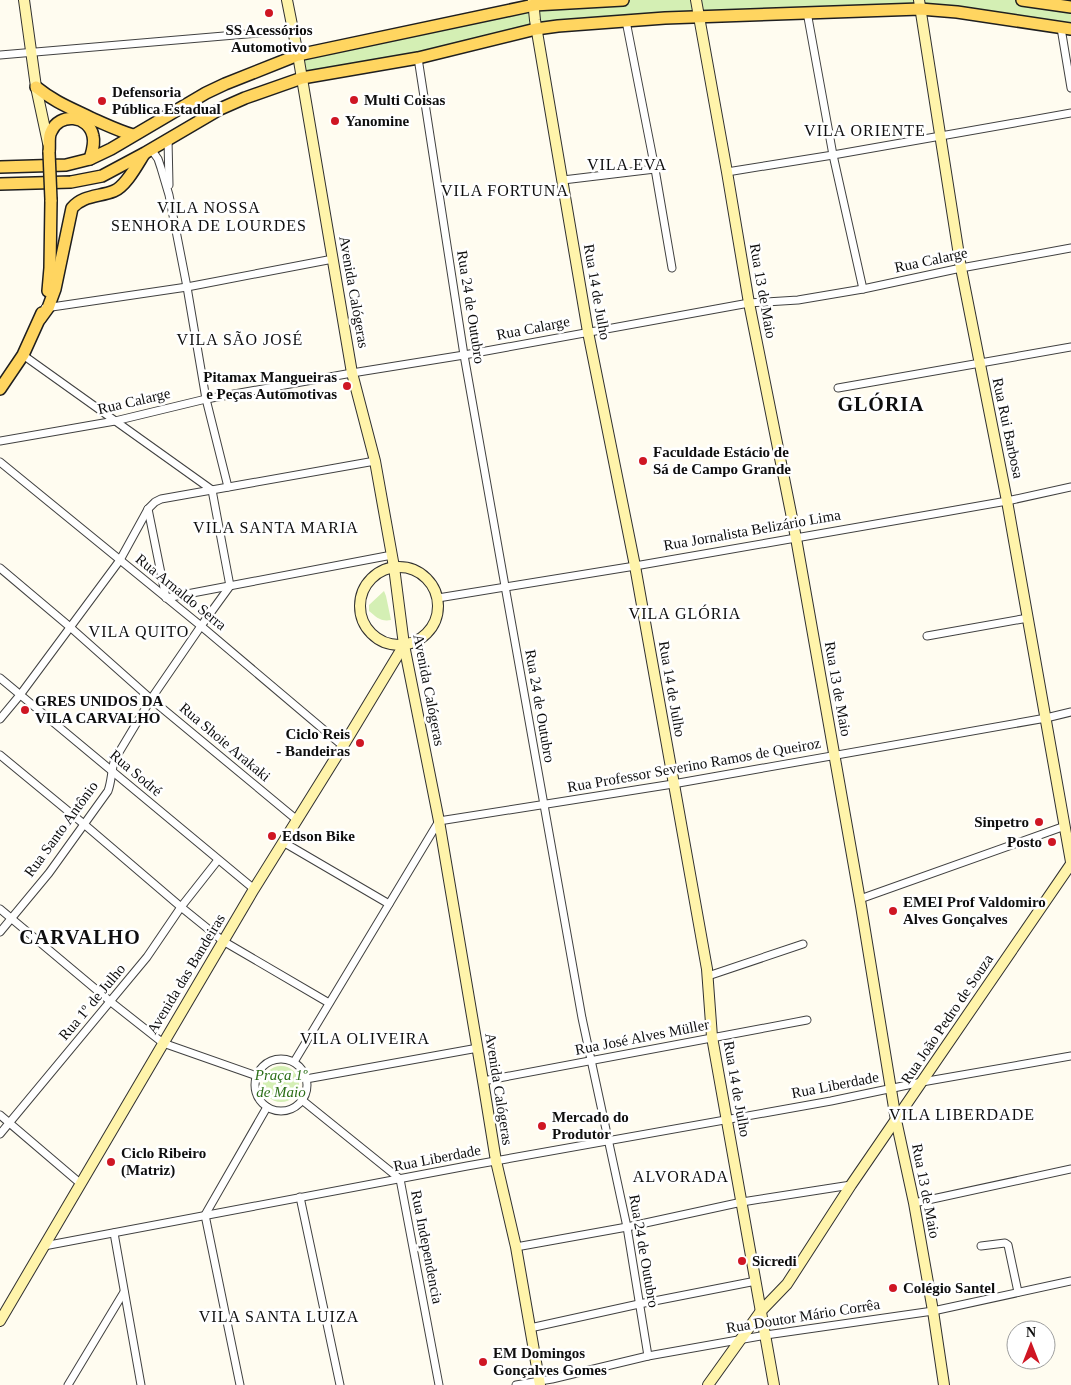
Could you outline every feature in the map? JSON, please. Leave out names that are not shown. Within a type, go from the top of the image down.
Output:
[{"type":"main road","points":[[0,167],[66,166],[90,159],[111,149],[206,93],[298,55],[533,3],[623,0]]},
{"type":"main road","points":[[1022,0],[1071,7]]},
{"type":"main road","points":[[0,184],[72,182],[102,176],[220,108],[302,78],[418,58],[536,29],[626,21],[807,12],[858,12],[920,4],[957,12],[1066,29]]},
{"type":"main road","points":[[36,87],[49,98],[65,107],[119,131],[133,135]]},
{"type":"main road","points":[[44,312],[50,268],[50,133],[54,126],[60,121],[76,118],[83,120],[93,133],[90,159]]},
{"type":"main road","points":[[0,389],[23,355],[55,289],[72,208],[77,202],[116,190],[124,184],[148,151]]},
{"type":"street","points":[[24,0],[36,87],[50,152]]},
{"type":"street","name":"Avenida Calógeras","points":[[287,0],[352,372],[375,461],[394,567],[404,644],[439,821],[496,1161],[516,1247],[540,1383]]},
{"type":"street","name":"Rua 13 de Maio","points":[[696,0],[749,303],[796,538],[860,900],[896,1120],[914,1203],[933,1311],[944,1385]]},
{"type":"street","name":"Rua 14 de Julho","points":[[533,3],[588,332],[635,566],[708,976],[712,1037],[774,1385]]},
{"type":"street","name":"Rua Rui Barbosa","points":[[920,4],[961,268],[1007,501],[1071,863]]},
{"type":"street","points":[[807,12],[833,155],[863,289]]},
{"type":"street","points":[[626,21],[672,268]]},
{"type":"street","points":[[1066,29],[1071,88]]},
{"type":"street","points":[[0,55],[293,30]]},
{"type":"street","name":"Rua 24 de Outubro","points":[[418,58],[464,355],[582,1018],[627,1227],[648,1356]]},
{"type":"street","points":[[727,172],[1071,113]]},
{"type":"street","points":[[168,139],[169,195]]},
{"type":"street","points":[[148,151],[158,159],[169,195],[206,398],[228,487]]},
{"type":"street","points":[[563,180],[655,169]]},
{"type":"street","name":"Rua Calarge","points":[[0,441],[115,421],[206,398],[352,372],[464,355],[749,303],[798,300],[863,289],[961,268],[1071,248]]},
{"type":"street","points":[[44,312],[187,288],[333,259]]},
{"type":"street","points":[[838,388],[1071,347]]},
{"type":"street","points":[[23,355],[212,490],[230,586]]},
{"type":"street","points":[[0,719],[20,695],[120,560],[148,509],[155,502],[375,461]]},
{"type":"street","name":"Rua Arnaldo Serra","points":[[0,462],[201,626],[343,746]]},
{"type":"street","name":"Rua Jornalista Belizário Lima","points":[[438,598],[796,538],[1007,501],[1071,487]]},
{"type":"street","points":[[148,509],[166,598],[392,555]]},
{"type":"street","points":[[394,567],[405,567],[417,571],[434,587],[438,598],[438,611],[434,623],[427,634],[416,641],[404,644],[392,644],[380,640],[370,633],[363,622],[360,611],[360,598],[364,587],[372,577],[382,570],[394,567]]},
{"type":"street","name":"Rua Shoie Arakaki","points":[[0,568],[297,820]]},
{"type":"street","name":"Rua Santo Antônio","points":[[0,932],[49,873],[108,791],[111,770],[115,759],[151,698],[230,586]]},
{"type":"street","points":[[927,636],[1028,618]]},
{"type":"street","name":"Avenida das Bandeiras","points":[[0,1320],[254,889],[404,644]]},
{"type":"street","name":"Rua Sodré","points":[[0,678],[254,889]]},
{"type":"street","name":"Rua Professor Severino Ramos de Queiroz","points":[[439,821],[673,784],[1071,712]]},
{"type":"street","points":[[0,755],[223,941],[329,1003]]},
{"type":"street","points":[[294,1062],[439,821]]},
{"type":"street","points":[[860,900],[1065,826]]},
{"type":"street","points":[[283,842],[389,904]]},
{"type":"street","name":"Rua 1º de Julho","points":[[0,1134],[147,957],[181,907],[218,860]]},
{"type":"street","name":"Rua João Pedro de Souza","points":[[708,1385],[761,1311],[787,1284],[851,1185],[1071,863]]},
{"type":"street","points":[[0,909],[162,1043],[256,1076]]},
{"type":"street","points":[[708,976],[803,944]]},
{"type":"street","name":"Rua José Alves Müller","points":[[484,1081],[806,1020]]},
{"type":"street","points":[[306,1079],[478,1048]]},
{"type":"street","name":"Rua Liberdade","points":[[44,1246],[496,1161],[831,1101],[922,1082],[1071,1056]]},
{"type":"street","points":[[276,1059],[294,1062],[303,1071],[306,1079],[306,1093],[302,1100],[290,1109],[274,1110],[267,1107],[256,1090],[256,1076],[268,1062],[276,1059]]},
{"type":"street","name":"Rua Independencia","points":[[302,1100],[400,1179],[439,1385]]},
{"type":"street","points":[[240,1385],[205,1215],[267,1107]]},
{"type":"street","points":[[0,1115],[81,1184]]},
{"type":"street","points":[[914,1203],[1071,1169]]},
{"type":"street","points":[[516,1247],[627,1227],[742,1202],[851,1185]]},
{"type":"street","points":[[300,1198],[340,1385]]},
{"type":"street","points":[[114,1232],[141,1385]]},
{"type":"street","points":[[981,1246],[1005,1243],[1008,1245],[1018,1292]]},
{"type":"street","points":[[530,1328],[756,1281]]},
{"type":"street","name":"Rua Doutor Mário Corrêa","points":[[516,1385],[540,1383],[648,1356],[740,1339],[933,1311],[1071,1281]]},
{"type":"street","points":[[68,1385],[124,1292]]},
{"type":"green space","points":[[623,0],[1023,0],[1071,7],[1071,29],[957,12],[558,26],[302,78],[298,55],[534,5]]},
{"type":"green space","points":[[384,591],[391,620],[381,620],[369,611],[369,605]]},
{"type":"green space","name":"Praça 1º de Maio","points":[[281,1066],[293,1072],[299,1084],[293,1096],[281,1102],[269,1096],[263,1084],[269,1072]]},
{"type":"place","name":"SS Acessórios Automotivo","points":[[269,13]]},
{"type":"place","name":"Multi Coisas","points":[[354,100]]},
{"type":"place","name":"Defensoria Pública Estadual","points":[[102,101]]},
{"type":"place","name":"Yanomine","points":[[335,121]]},
{"type":"place","name":"Pitamax Mangueiras e Peças Automotivas","points":[[347,386]]},
{"type":"place","name":"Faculdade Estácio de Sá de Campo Grande","points":[[643,461]]},
{"type":"place","name":"GRES UNIDOS DA VILA CARVALHO","points":[[25,710]]},
{"type":"place","name":"Ciclo Reis - Bandeiras","points":[[360,743]]},
{"type":"place","name":"Sinpetro","points":[[1039,822]]},
{"type":"place","name":"Edson Bike","points":[[272,836]]},
{"type":"place","name":"Posto","points":[[1052,842]]},
{"type":"place","name":"EMEI Prof Valdomiro Alves Gonçalves","points":[[893,911]]},
{"type":"place","name":"Mercado do Produtor","points":[[542,1126]]},
{"type":"place","name":"Ciclo Ribeiro (Matriz)","points":[[111,1162]]},
{"type":"place","name":"Sicredi","points":[[742,1261]]},
{"type":"place","name":"Colégio Santel","points":[[893,1288]]},
{"type":"place","name":"EM Domingos Gonçalves Gomes","points":[[483,1362]]},
{"type":"district","name":"VILA ORIENTE","points":[[865,130]]},
{"type":"district","name":"VILA EVA","points":[[627,164]]},
{"type":"district","name":"VILA FORTUNA","points":[[505,190]]},
{"type":"district","name":"VILA NOSSA SENHORA DE LOURDES","points":[[209,216]]},
{"type":"district","name":"VILA SÃO JOSÉ","points":[[240,339]]},
{"type":"district","name":"GLÓRIA","points":[[881,404]]},
{"type":"district","name":"VILA SANTA MARIA","points":[[276,527]]},
{"type":"district","name":"VILA GLÓRIA","points":[[685,613]]},
{"type":"district","name":"VILA QUITO","points":[[139,631]]},
{"type":"district","name":"CARVALHO","points":[[80,937]]},
{"type":"district","name":"VILA OLIVEIRA","points":[[365,1038]]},
{"type":"district","name":"VILA LIBERDADE","points":[[962,1114]]},
{"type":"district","name":"ALVORADA","points":[[681,1176]]},
{"type":"district","name":"VILA SANTA LUIZA","points":[[279,1316]]}]
